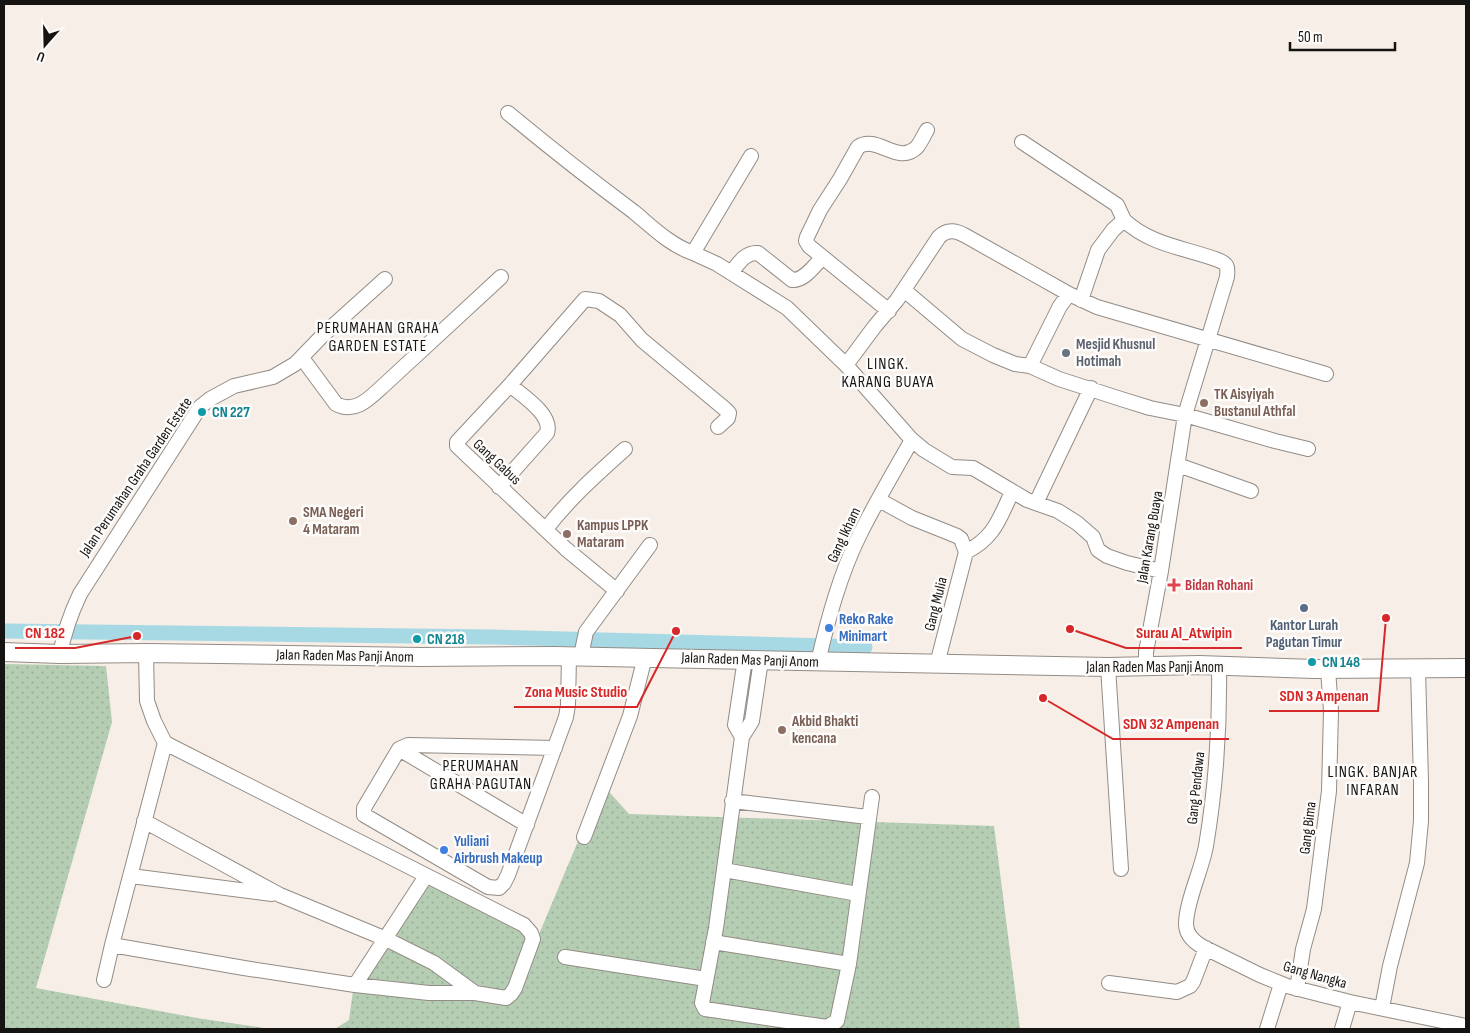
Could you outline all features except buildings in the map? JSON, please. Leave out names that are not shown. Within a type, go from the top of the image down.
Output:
[{"type":"street","points":[[508,113],[582,174],[679,247],[731,273],[787,308],[846,365],[912,440],[924,450],[952,467],[974,468],[1012,492],[1058,511],[1077,523],[1093,537],[1098,550],[1107,556],[1127,563],[1161,570]]},
{"type":"street","points":[[889,311],[822,258],[806,241],[820,210],[858,147],[868,144],[882,146],[896,153],[907,153],[918,146],[927,130]]},
{"type":"street","points":[[1022,142],[1118,205],[1124,220],[1113,230],[1098,250],[1075,297],[1060,306],[1030,366]]},
{"type":"street","points":[[693,253],[751,156]]},
{"type":"street","name":"Jalan Karang Buaya","points":[[1124,220],[1136,231],[1152,240],[1196,252],[1226,263],[1228,268],[1227,277],[1185,414],[1161,570],[1146,652],[1146,665]]},
{"type":"street","points":[[846,365],[875,326],[889,311],[939,237],[947,231],[953,231],[984,246],[1075,297],[1097,306],[1326,374]]},
{"type":"street","points":[[731,273],[746,255],[752,252],[758,253],[792,280],[797,280],[802,278],[822,258]]},
{"type":"street","points":[[302,358],[336,404],[342,407],[354,408],[366,401],[383,386],[501,277]]},
{"type":"street","name":"Jalan Perumahan Graha Garden Estate","points":[[62,647],[72,611],[90,576],[133,514],[200,407],[210,399],[234,386],[276,376],[302,358],[338,320],[384,279]]},
{"type":"street","points":[[904,290],[962,339],[1015,364],[1030,366],[1059,379],[1150,408],[1185,414],[1274,441],[1308,449]]},
{"type":"street","name":"Gang Gabus","points":[[617,591],[566,549],[500,487],[457,445],[459,439],[510,385],[585,299],[599,301],[620,315],[642,340],[725,409],[729,413],[728,418],[718,427]]},
{"type":"street","points":[[500,487],[547,433],[549,427],[540,411],[510,385]]},
{"type":"street","points":[[1036,503],[1091,388]]},
{"type":"street","name":"Gang Ikham","points":[[820,650],[847,564],[860,534],[912,440]]},
{"type":"street","points":[[546,529],[559,511],[624,449]]},
{"type":"street","points":[[1178,466],[1251,491]]},
{"type":"street","points":[[879,500],[912,518],[944,529],[959,537],[966,552],[980,545],[988,538],[1012,492]]},
{"type":"street","points":[[555,748],[408,745],[398,749],[364,808],[364,815],[484,884],[493,888],[499,888],[504,883],[527,825],[555,748],[566,717],[579,647],[650,545]]},
{"type":"street","name":"Gang Mulia","points":[[938,664],[966,552]]},
{"type":"street","name":"Jalan Raden Mas Panji Anom","points":[[4,652],[62,647],[146,652],[421,657],[579,647],[645,657],[753,660],[820,650],[938,664],[1108,667],[1146,665],[1328,669],[1466,668]]},
{"type":"street","points":[[112,945],[355,985],[429,994],[475,993],[506,998],[511,994],[532,942],[531,933],[524,925],[165,743],[154,721],[148,701],[146,652]]},
{"type":"street","points":[[584,837],[630,716],[645,657]]},
{"type":"street","points":[[753,660],[752,721],[742,737],[724,870],[702,1003],[708,1010],[827,1027],[835,1023],[839,1016],[849,964],[872,797]]},
{"type":"street","name":"Gang Pendawa","points":[[1188,911],[1205,848],[1214,797],[1219,725],[1219,666]]},
{"type":"street","points":[[1108,667],[1121,869]]},
{"type":"street","name":"Gang Bima","points":[[1297,989],[1303,949],[1314,908],[1329,791],[1331,712],[1328,669]]},
{"type":"street","points":[[1382,1008],[1390,966],[1417,863],[1421,789],[1418,669]]},
{"type":"street","points":[[104,980],[165,743]]},
{"type":"street","points":[[398,749],[527,825]]},
{"type":"street","points":[[732,801],[868,817]]},
{"type":"street","points":[[144,821],[280,895],[386,939],[434,963],[475,993]]},
{"type":"street","points":[[724,870],[858,894]]},
{"type":"street","points":[[131,876],[280,895]]},
{"type":"street","points":[[355,985],[426,876]]},
{"type":"street","name":"Gang Nangka","points":[[1188,911],[1186,932],[1196,943],[1281,984],[1350,1002],[1466,1026]]},
{"type":"street","points":[[713,942],[849,964]]},
{"type":"street","points":[[1109,983],[1177,992],[1190,986],[1193,982],[1206,948]]},
{"type":"street","points":[[565,957],[706,979]]},
{"type":"street","points":[[1267,1029],[1281,984]]},
{"type":"street","points":[[1342,1029],[1350,1002]]},
{"type":"green space","points":[[4,664],[106,666],[112,722],[36,988],[197,1018],[271,1029],[4,1029]]},
{"type":"green space","points":[[602,784],[629,814],[994,826],[1020,1029],[335,1029],[349,1020],[353,991],[432,882],[537,939]]},
{"type":"waterway","points":[[4,631],[492,637],[865,647]]},
{"type":"place","name":"Mesjid Khusnul Hotimah","points":[[1066,353]]},
{"type":"place","name":"TK Aisyiyah Bustanul Athfal","points":[[1204,403]]},
{"type":"place","name":"CN 227","points":[[202,412]]},
{"type":"place","name":"SMA Negeri 4 Mataram","points":[[293,521]]},
{"type":"place","name":"Kampus LPPK Mataram","points":[[567,534]]},
{"type":"place","name":"Bidan Rohani","points":[[1174,585]]},
{"type":"place","name":"Kantor Lurah Pagutan Timur","points":[[1304,608]]},
{"type":"place","name":"SDN 3 Ampenan","points":[[1386,618]]},
{"type":"place","name":"Reko Rake Minimart","points":[[829,628]]},
{"type":"place","name":"Surau Al_Atwipin","points":[[1070,629]]},
{"type":"place","name":"Zona Music Studio","points":[[676,631]]},
{"type":"place","name":"CN 182","points":[[137,636]]},
{"type":"place","name":"CN 218","points":[[417,639]]},
{"type":"place","name":"CN 148","points":[[1312,662]]},
{"type":"place","name":"SDN 32 Ampenan","points":[[1043,698]]},
{"type":"place","name":"Akbid Bhakti kencana","points":[[782,730]]},
{"type":"place","name":"Yuliani Airbrush Makeup","points":[[444,850]]},
{"type":"district","name":"PERUMAHAN GRAHA GARDEN ESTATE","points":[[378,337]]},
{"type":"district","name":"LINGK. KARANG BUAYA","points":[[888,373]]},
{"type":"district","name":"PERUMAHAN GRAHA PAGUTAN","points":[[481,775]]},
{"type":"district","name":"LINGK. BANJAR INFARAN","points":[[1373,781]]}]
